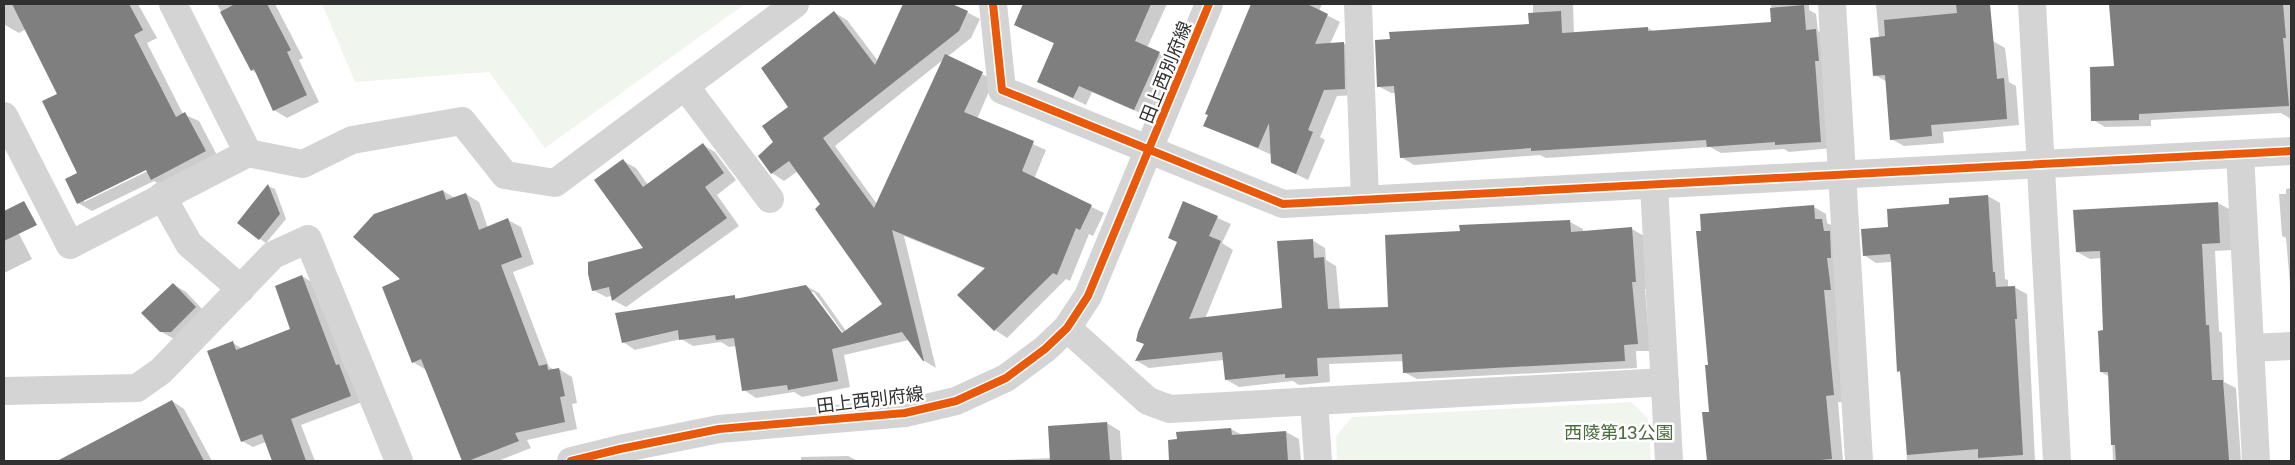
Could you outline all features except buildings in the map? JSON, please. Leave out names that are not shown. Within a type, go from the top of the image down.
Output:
[{"type":"street","points":[[173,4],[248,153]]},
{"type":"street","points":[[4,116],[70,245],[248,153],[303,164],[352,140],[462,121],[505,175],[555,183],[795,4]]},
{"type":"street","points":[[993,4],[1002,90],[1283,204],[2291,151]]},
{"type":"street","name":"田上西別府線","points":[[571,461],[621,455],[719,429],[905,413],[956,401],[1006,378],[1045,349],[1067,328],[1088,296],[1209,4]]},
{"type":"street","points":[[1358,4],[1365,200]]},
{"type":"street","points":[[1832,4],[1859,461]]},
{"type":"street","points":[[2032,4],[2057,461]]},
{"type":"street","points":[[685,86],[770,199]]},
{"type":"street","points":[[2240,154],[2256,461]]},
{"type":"street","points":[[1654,184],[1669,461]]},
{"type":"street","points":[[162,196],[189,244],[241,289]]},
{"type":"street","points":[[4,391],[136,388],[161,371],[273,255],[308,239],[399,461]]},
{"type":"street","points":[[1067,328],[1148,401],[1170,409],[1665,382]]},
{"type":"street","points":[[2250,348],[2291,346]]},
{"type":"street","points":[[1314,401],[1318,461]]},
{"type":"green space","points":[[322,4],[745,4],[545,148],[489,72],[355,82]]},
{"type":"green space","name":"西陵第13公園","points":[[1631,402],[1648,418],[1651,461],[1337,461],[1336,436],[1352,417]]},
{"type":"cycle path","points":[[993,4],[1002,90],[1283,204],[2291,151]]},
{"type":"cycle path","points":[[571,461],[719,429],[905,413],[956,401],[1006,378],[1045,349],[1067,328],[1088,296],[1209,4]]}]
